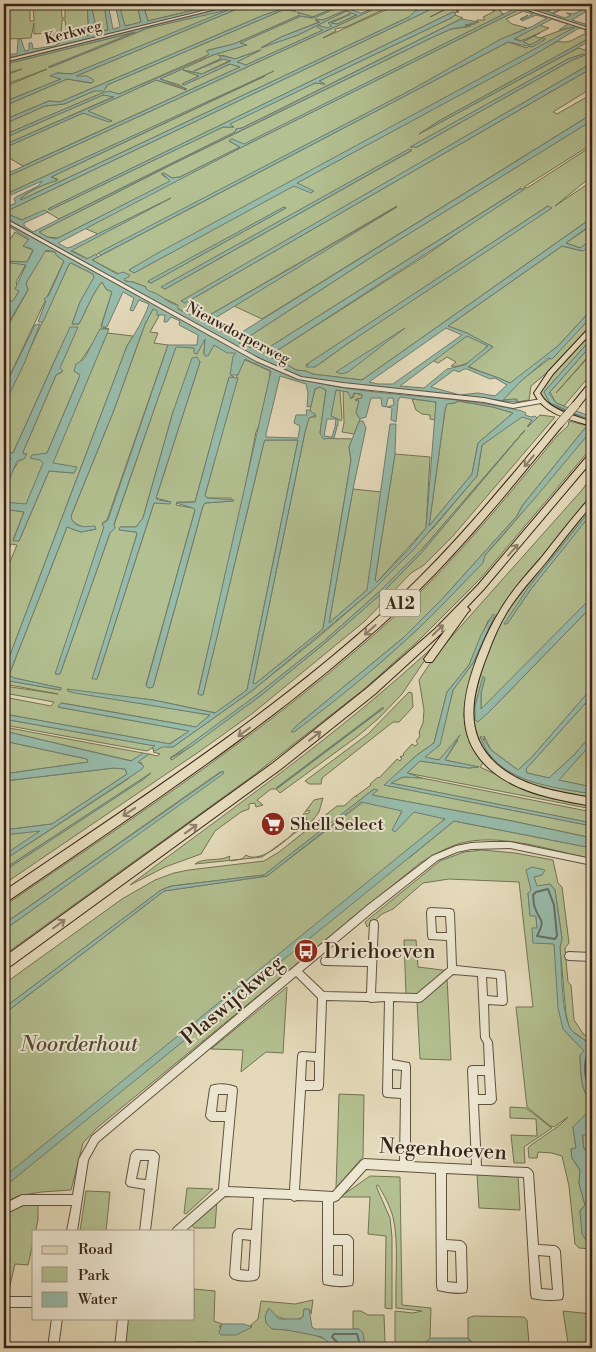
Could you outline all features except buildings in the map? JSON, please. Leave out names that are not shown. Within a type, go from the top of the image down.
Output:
[{"type":"highway","name":"A12","points":[[4,897],[240,734],[348,649],[394,608],[455,547],[592,385]]},
{"type":"highway","name":"A12","points":[[4,964],[321,732],[405,662],[481,587],[592,456]]},
{"type":"highway","name":"A12","points":[[429,659],[450,633],[481,587]]},
{"type":"main road","points":[[592,328],[537,390],[538,401],[544,408],[592,424]]},
{"type":"main road","points":[[592,501],[539,565],[500,618],[488,641],[472,685],[468,716],[470,731],[476,747],[487,761],[500,772],[533,788],[592,802]]},
{"type":"street","name":"Kerkweg","points":[[4,60],[234,4]]},
{"type":"street","points":[[511,4],[592,30]]},
{"type":"street","name":"Nieuwdorperweg","points":[[4,219],[258,360],[294,376],[343,385],[484,400],[513,406],[538,401]]},
{"type":"street","name":"Plaswijckweg","points":[[72,1230],[84,1159],[95,1139],[420,868],[435,858],[456,849],[471,846],[510,846],[592,862]]},
{"type":"street","points":[[371,998],[374,924]]},
{"type":"street","points":[[451,937],[452,970]]},
{"type":"street","points":[[569,956],[592,958]]},
{"type":"street","points":[[325,961],[372,962]]},
{"type":"street","points":[[296,971],[322,996],[389,999],[419,998],[452,970],[501,974],[504,1000],[484,1000]]},
{"type":"street","points":[[473,1099],[491,1100],[488,1042],[485,1038],[482,973]]},
{"type":"street","points":[[300,1086],[319,1086],[322,996]]},
{"type":"street","points":[[389,999],[387,1093],[406,1094]]},
{"type":"street","points":[[294,1196],[302,1056],[320,1057]]},
{"type":"street","points":[[388,1064],[406,1066],[405,1166]]},
{"type":"street","points":[[477,1170],[472,1070],[489,1071]]},
{"type":"street","points":[[177,1230],[223,1191],[231,1117]]},
{"type":"street","name":"Negenhoeven","points":[[328,1197],[335,1197],[364,1164],[528,1173],[533,1250]]},
{"type":"street","points":[[441,1168],[441,1245]]},
{"type":"street","points":[[145,1230],[151,1185]]},
{"type":"street","points":[[223,1191],[328,1197],[329,1240]]},
{"type":"street","points":[[257,1235],[259,1193]]},
{"type":"street","points":[[4,1207],[11,1206],[22,1200],[77,1200]]},
{"type":"street","points":[[533,1250],[555,1251],[558,1295],[536,1294],[533,1250]]},
{"type":"street","points":[[4,1302],[32,1302]]},
{"type":"street","points":[[53,1348],[57,1320]]},
{"type":"street","points":[[120,1348],[123,1320]]},
{"type":"green space","points":[[9,4],[30,4],[30,21],[34,21],[33,4],[61,4],[62,18],[65,18],[65,4],[87,4],[89,35],[64,41],[67,38],[65,20],[62,20],[61,39],[63,39],[59,40],[50,33],[34,34],[34,23],[31,38],[8,39]]},
{"type":"green space","points":[[91,4],[104,4],[108,30],[96,31]]},
{"type":"green space","points":[[119,4],[137,4],[141,23],[124,26]]},
{"type":"green space","points":[[143,4],[219,4],[148,21]]},
{"type":"green space","points":[[232,4],[247,4],[233,9],[223,8],[4,63],[4,59]]},
{"type":"green space","points":[[249,4],[304,4],[297,8],[307,4],[343,4],[313,17],[297,12],[300,15],[234,44],[209,50],[207,51],[210,54],[208,55],[119,94],[102,93],[4,135],[4,124],[45,106],[64,104],[106,88],[107,85],[283,10],[295,11],[286,8],[264,15],[60,102],[49,101],[4,120],[4,106],[67,79],[90,83],[76,76]]},
{"type":"green space","points":[[346,4],[360,4],[323,20],[315,20],[319,22],[281,37],[262,47],[298,35],[318,25],[323,30],[246,65],[237,62],[260,50],[235,59],[222,55],[220,59],[194,71],[223,59],[231,60],[202,74],[183,70],[199,76],[182,84],[184,85],[230,64],[240,67],[23,166],[4,155],[4,148],[83,113],[112,121],[87,111],[156,80],[186,90],[180,85],[160,79],[213,55],[246,45],[240,43],[301,16],[311,18]]},
{"type":"green space","points":[[385,4],[395,4],[346,27],[335,29],[336,31],[323,38],[399,4],[436,4],[415,11],[409,17],[21,200],[37,188],[56,181],[57,179],[51,177],[265,76],[4,195],[4,178]]},
{"type":"green space","points":[[442,4],[455,4],[430,17],[451,7],[459,10],[456,11],[459,12],[451,13],[48,209],[50,210],[223,127],[234,127],[229,124],[315,83],[324,84],[319,81],[455,15],[463,18],[242,128],[236,129],[235,132],[59,219],[47,212],[22,220],[10,215],[7,211]]},
{"type":"green space","points":[[500,4],[509,5],[500,9],[501,13],[504,14],[243,145],[232,139],[229,141],[240,147],[180,177],[172,178],[164,173],[161,174],[171,181],[58,238],[47,237],[39,232],[173,164],[431,38],[451,29],[475,24],[477,20],[485,20],[483,17],[495,11],[488,9]]},
{"type":"green space","points":[[520,9],[524,11],[506,19],[512,24],[527,28],[88,259],[71,250],[161,203],[98,234],[84,228]]},
{"type":"green space","points":[[224,10],[227,11],[72,74],[57,73],[61,79],[4,102],[4,87],[47,69],[4,85],[4,76],[22,69],[4,74],[4,64],[136,32],[49,67],[51,67],[148,28]]},
{"type":"green space","points":[[346,11],[358,14],[337,24],[331,23],[350,14],[328,23],[333,26],[327,29],[318,25]]},
{"type":"green space","points":[[539,25],[549,28],[521,41],[514,38]]},
{"type":"green space","points":[[570,27],[575,28],[129,270],[134,273],[294,185],[311,192],[297,183],[558,41],[568,42],[582,35],[590,34],[588,39],[439,121],[419,134],[578,48],[592,52],[592,63],[182,301],[185,303],[592,68],[592,88],[553,112],[557,114],[592,94],[592,114],[262,319],[234,306],[397,206],[201,320],[178,309],[176,304],[148,291],[145,289],[146,287],[125,281],[119,274],[92,260],[508,42],[527,48],[530,45],[523,42],[533,36],[540,38]],"holes":[[[585,55],[570,61],[417,147],[411,147],[568,59]],[[409,149],[411,151],[165,289],[162,287]],[[284,207],[286,208],[151,283],[148,282]]]},
{"type":"green space","points":[[103,95],[115,96],[4,145],[4,138]]},
{"type":"green space","points":[[592,120],[592,144],[524,187],[527,188],[592,146],[592,176],[555,206],[592,181],[592,217],[589,220],[592,221],[592,224],[586,222],[362,380],[312,374],[296,370],[268,357],[269,355],[239,343],[373,256]],"holes":[[[521,188],[428,254],[278,350],[268,348]],[[548,206],[491,248],[315,367],[306,365]]]},
{"type":"green space","points":[[592,225],[592,239],[581,248],[566,243]]},
{"type":"green space","points":[[15,232],[29,240],[23,246],[33,250],[27,262],[4,261],[4,248]]},
{"type":"green space","points":[[592,244],[592,257],[588,256],[588,258],[592,260],[592,309],[558,346],[517,379],[510,383],[468,366],[493,347],[488,344],[478,356],[461,365],[451,366],[456,362],[447,357],[438,363],[432,360],[467,335],[482,342],[467,333],[448,326],[562,246],[582,251]]},
{"type":"green space","points":[[44,251],[55,252],[64,261],[4,388],[4,333],[28,290],[26,283]]},
{"type":"green space","points":[[4,262],[26,264],[16,282],[19,291],[13,302],[4,301]]},
{"type":"green space","points":[[71,263],[93,274],[95,277],[80,302],[72,324],[79,324],[102,282],[106,289],[112,292],[101,326],[109,329],[103,328],[74,371],[80,375],[79,378],[47,453],[42,455],[40,460],[44,463],[26,505],[4,502],[4,495],[10,475],[27,454],[23,454],[23,452],[56,375],[62,372],[59,369],[59,351],[13,453],[4,453],[4,405]]},
{"type":"green space","points":[[153,309],[158,311],[159,316],[150,332],[158,333],[154,343],[168,345],[107,520],[102,523],[104,527],[56,674],[60,674],[110,533],[115,528],[114,525],[176,346],[195,348],[205,339],[204,354],[208,355],[212,346],[215,345],[236,353],[231,375],[234,377],[229,378],[195,502],[177,502],[176,505],[195,510],[146,685],[149,688],[153,687],[203,506],[205,503],[233,501],[231,498],[207,498],[205,495],[236,376],[243,359],[270,371],[270,377],[198,693],[201,695],[203,694],[264,442],[265,440],[298,440],[247,690],[216,713],[153,700],[68,691],[210,715],[196,727],[62,703],[58,707],[190,731],[169,744],[4,714],[4,697],[51,706],[54,702],[4,693],[4,686],[58,694],[4,684],[4,680],[60,690],[61,688],[14,678],[9,675],[67,527],[81,532],[96,529],[85,528],[79,525],[71,519],[71,516],[114,410],[145,324]],"holes":[[[200,362],[156,498],[171,502],[154,503],[97,679],[93,678],[137,534],[136,532],[120,530],[121,527],[136,527],[143,518],[173,412]]]},
{"type":"green space","points":[[592,316],[592,325],[549,371],[531,386],[529,400],[517,402],[517,399],[503,400],[519,382],[553,356]]},
{"type":"green space","points":[[592,332],[592,338],[544,392],[550,403],[592,422],[546,403],[539,396],[541,387]]},
{"type":"green space","points":[[107,333],[133,336],[127,346],[4,671],[4,576],[17,545],[11,544],[4,561],[4,509],[24,512],[13,540],[19,541],[49,471],[74,473],[76,468],[52,463]]},
{"type":"green space","points":[[592,344],[592,352],[556,393],[592,353],[592,373],[564,406],[556,403],[550,392]]},
{"type":"green space","points":[[320,387],[326,390],[320,433],[330,438],[353,439],[349,447],[351,460],[323,629],[255,684],[253,683],[305,432],[309,417],[316,417],[310,410],[315,389]]},
{"type":"green space","points":[[340,390],[341,421],[331,416],[335,391]]},
{"type":"green space","points":[[343,390],[348,392],[353,398],[355,393],[363,396],[356,399],[359,401],[356,413],[360,419],[354,434],[342,432],[344,423]]},
{"type":"green space","points":[[412,399],[436,402],[435,420],[430,419],[430,415],[422,414],[416,410]]},
{"type":"green space","points":[[458,401],[493,407],[513,413],[478,443],[472,474],[429,526],[445,410],[447,403]]},
{"type":"green space","points":[[540,415],[555,417],[452,537],[424,565],[411,573],[365,621],[253,713],[4,884],[4,871],[151,773],[4,869],[4,860],[128,779],[142,763],[137,762],[149,754],[157,756],[160,754],[153,752],[152,748],[147,751],[4,725],[4,719],[156,746],[173,747],[253,690],[373,590],[434,527],[477,476],[482,445],[522,416],[532,420],[527,427]],"holes":[[[525,430],[422,552],[382,593],[325,643],[260,696],[172,760],[170,758],[226,720],[323,642],[379,592],[423,548]]]},
{"type":"green space","points":[[569,421],[592,427],[592,447],[481,578],[418,641],[363,690],[254,775],[4,955],[4,930],[224,772],[220,772],[4,924],[4,906],[205,768],[302,695],[349,656],[395,616],[438,574],[479,529],[557,436],[568,426]],"holes":[[[585,428],[590,431],[499,540],[421,626],[379,664],[294,732],[295,727],[403,638],[443,598],[517,516],[522,506]]]},
{"type":"green space","points":[[395,454],[430,457],[426,528],[377,582],[375,580]]},
{"type":"green space","points":[[592,476],[592,497],[565,527],[516,590],[468,687],[464,715],[466,729],[475,752],[484,762],[480,767],[533,792],[592,805],[592,809],[407,773],[420,761],[469,768],[478,767],[445,760],[458,740],[439,760],[425,758],[425,755],[439,746],[453,690],[473,663],[494,615],[488,621],[469,665],[447,692],[434,743],[417,755],[385,785],[592,826],[592,838],[371,795],[374,789],[264,875],[171,886],[161,890],[4,1008],[4,984],[122,899],[155,880],[174,873],[264,861],[279,852],[337,806],[344,806],[355,796],[357,797],[397,759],[400,761],[402,758],[400,757],[404,755],[412,744],[415,746],[418,744],[416,741],[420,736],[419,732],[423,723],[424,710],[419,680],[437,653],[582,490]]},
{"type":"green space","points":[[353,489],[381,492],[370,582],[367,590],[329,623]]},
{"type":"green space","points":[[592,505],[592,508],[528,588],[507,624],[531,589],[592,512],[592,597],[498,694],[481,709],[481,693],[485,678],[483,677],[475,706],[475,720],[490,711],[592,606],[592,688],[532,757],[518,770],[491,750],[484,736],[489,755],[510,772],[551,786],[592,794],[592,799],[547,790],[518,780],[493,763],[483,752],[476,737],[472,722],[472,705],[479,671],[485,655],[511,605]]},
{"type":"green space","points":[[435,645],[402,694],[358,736],[280,793],[276,789],[271,789],[257,800],[263,805],[256,807],[255,803],[249,804],[249,809],[241,812],[215,831],[201,854],[165,867],[130,885],[324,740]]},
{"type":"green space","points":[[409,692],[412,693],[413,707],[399,722],[393,722],[322,778],[321,784],[309,784],[305,781],[368,734]]},
{"type":"green space","points":[[592,696],[592,734],[575,754],[549,778],[527,773],[526,769]]},
{"type":"green space","points":[[4,727],[143,753],[132,761],[4,731]]},
{"type":"green space","points":[[4,741],[87,759],[88,762],[4,774]]},
{"type":"green space","points":[[592,743],[592,787],[558,780]]},
{"type":"green space","points":[[114,768],[125,769],[127,774],[52,824],[4,830],[4,781]]},
{"type":"green space","points":[[403,777],[422,778],[592,812],[592,823],[390,783]]},
{"type":"green space","points":[[323,798],[319,812],[313,820],[288,838],[299,826],[304,826],[307,818],[303,817],[304,813],[310,812],[309,810],[305,812],[314,800]]},
{"type":"green space","name":"Noorderhout","points":[[367,799],[402,811],[393,830],[414,812],[445,818],[409,858],[454,821],[592,848],[592,859],[529,844],[481,840],[454,845],[420,863],[98,1127],[83,1143],[71,1190],[18,1196],[4,1203],[4,1187],[14,1178],[4,1177],[4,1016],[9,1010],[164,891],[267,876]]},
{"type":"green space","points":[[39,830],[39,833],[4,855],[4,835]]},
{"type":"green space","points":[[482,850],[515,853],[553,860],[558,883],[562,887],[569,943],[565,948],[568,982],[571,985],[574,1020],[584,1035],[592,1035],[592,1057],[589,1043],[572,1031],[566,1014],[560,947],[562,938],[555,890],[550,884],[537,887],[534,877],[542,875],[532,867],[531,890],[528,893],[530,915],[536,916],[537,928],[554,944],[563,1029],[584,1051],[580,1055],[582,1081],[585,1093],[592,1103],[592,1108],[573,1127],[576,1148],[571,1149],[572,1158],[580,1170],[579,1183],[585,1205],[580,1211],[583,1232],[586,1240],[592,1242],[592,1249],[579,1248],[575,1244],[569,1186],[562,1156],[538,1152],[537,1158],[529,1158],[528,1148],[568,1117],[554,1127],[550,1126],[527,1107],[516,1007],[533,1007],[519,882],[449,879],[423,883],[393,909],[382,914],[367,927],[365,922],[440,861],[464,852]]},
{"type":"green space","points":[[268,853],[262,857],[242,859],[246,855],[252,857]]},
{"type":"green space","points":[[230,856],[230,860],[195,864]]},
{"type":"green space","points":[[404,940],[416,940],[418,967],[450,971],[417,996],[406,995]]},
{"type":"green space","points":[[447,977],[451,1060],[420,1059],[417,1002]]},
{"type":"green space","points":[[287,987],[283,1053],[266,1052],[241,1072],[243,1050],[211,1049]]},
{"type":"green space","points":[[339,1094],[364,1095],[363,1157],[336,1188]]},
{"type":"green space","points":[[510,1107],[526,1108],[552,1128],[524,1147],[525,1163],[514,1163],[511,1135],[537,1136],[536,1119],[510,1118]]},
{"type":"green space","points":[[592,1120],[592,1190],[588,1187],[591,1182],[589,1152],[584,1149],[583,1140],[585,1130]]},
{"type":"green space","points":[[477,1173],[518,1175],[520,1210],[479,1208]]},
{"type":"green space","points":[[370,1176],[400,1177],[402,1305],[431,1308],[430,1338],[421,1348],[395,1348],[395,1311],[413,1313],[422,1311],[396,1308],[395,1227],[392,1213],[385,1197],[378,1185],[376,1186],[390,1218],[392,1237],[392,1309],[385,1308],[386,1236],[368,1234],[370,1197],[340,1197]]},
{"type":"green space","points":[[187,1188],[213,1189],[186,1214],[184,1213]]},
{"type":"green space","points":[[86,1191],[110,1192],[106,1230],[80,1230]]},
{"type":"green space","points":[[217,1199],[215,1228],[194,1228],[191,1223]]},
{"type":"green space","points":[[38,1203],[38,1220],[36,1230],[32,1230],[32,1247],[28,1265],[15,1264],[8,1294],[4,1294],[4,1210],[24,1204]]},
{"type":"green space","points":[[195,1289],[215,1291],[214,1321],[222,1324],[219,1327],[252,1326],[258,1319],[261,1301],[295,1304],[313,1300],[311,1314],[311,1311],[304,1309],[303,1317],[289,1320],[267,1311],[266,1323],[272,1329],[315,1335],[323,1338],[336,1348],[244,1346],[243,1348],[220,1348],[219,1345],[214,1343],[204,1342],[188,1344],[179,1348],[123,1348],[127,1320],[195,1320]]},
{"type":"green space","points":[[353,1311],[361,1311],[368,1315],[384,1315],[385,1343],[369,1343],[365,1346],[359,1329],[353,1329]]},
{"type":"green space","points":[[563,1311],[592,1314],[592,1343],[568,1343]]},
{"type":"green space","points":[[474,1316],[524,1317],[527,1320],[529,1343],[478,1348],[468,1338],[468,1318]]},
{"type":"water","points":[[4,4],[9,4],[8,54],[17,54],[18,39],[21,39],[25,51],[29,50],[29,43],[32,43],[33,49],[54,46],[63,41],[89,35],[87,4],[91,4],[97,32],[108,30],[104,4],[108,4],[113,29],[120,27],[115,4],[119,4],[125,26],[141,22],[137,4],[143,4],[148,21],[219,4],[232,4],[4,59]]},
{"type":"water","points":[[249,4],[76,76],[87,76],[94,80],[92,83],[67,79],[4,106],[4,102],[61,79],[50,76],[57,73],[72,74],[228,10],[148,28],[51,67],[48,67],[135,32],[15,62],[4,63],[223,8],[232,10]]},
{"type":"water","points":[[346,4],[314,18],[301,16],[240,43],[247,45],[213,55],[160,79],[187,89],[156,80],[88,111],[112,121],[109,122],[83,113],[4,148],[4,145],[114,97],[103,95],[4,138],[4,135],[102,93],[109,91],[119,94],[204,58],[209,54],[206,51],[234,44],[300,15],[297,12],[313,17]]},
{"type":"water","points":[[360,4],[364,4],[352,10],[361,13],[385,4],[4,178],[4,175],[240,67],[230,64],[184,85],[182,84],[199,76],[183,70],[202,74],[231,61],[223,59],[194,71],[220,59],[221,57],[218,55],[235,59],[261,50],[237,62],[246,65],[323,30],[317,27],[318,25],[298,35],[261,48],[281,37],[320,22],[315,19],[323,20]],"holes":[[[346,11],[357,15],[337,24],[331,23],[351,14],[328,23],[332,26],[327,28],[318,25]]]},
{"type":"water","points":[[436,4],[442,4],[7,211],[10,215],[22,220],[44,210],[48,212],[24,223],[24,226],[33,232],[235,132],[236,129],[271,114],[461,19],[479,22],[465,25],[471,26],[451,29],[431,38],[172,164],[39,232],[47,237],[56,239],[170,181],[162,173],[172,178],[180,177],[240,147],[229,141],[232,139],[244,144],[516,8],[511,6],[500,9],[508,5],[506,4],[592,30],[592,40],[419,134],[439,121],[588,39],[591,35],[585,33],[585,29],[579,28],[534,55],[297,183],[314,191],[311,193],[294,186],[134,273],[129,270],[156,254],[575,27],[559,30],[568,24],[552,19],[514,39],[521,41],[540,33],[523,42],[530,45],[543,38],[546,39],[532,47],[508,42],[101,255],[98,253],[413,89],[501,39],[547,18],[536,15],[522,21],[520,19],[533,14],[518,10],[246,145],[58,243],[67,248],[71,247],[171,198],[71,251],[87,259],[96,254],[98,257],[92,260],[117,274],[123,272],[130,275],[124,279],[125,281],[146,287],[147,290],[178,305],[178,309],[201,320],[397,207],[207,323],[234,337],[592,114],[592,120],[580,128],[373,256],[239,343],[269,355],[269,357],[296,370],[312,374],[362,380],[586,222],[592,224],[566,243],[580,248],[592,239],[592,244],[583,251],[562,246],[448,326],[467,333],[493,347],[468,367],[510,383],[558,346],[592,309],[592,316],[554,357],[552,359],[548,358],[520,382],[503,400],[515,399],[517,402],[372,388],[305,378],[286,372],[253,356],[4,217],[4,208],[16,203],[14,199],[16,197],[38,186],[42,181],[4,198],[4,195],[274,71],[51,177],[58,180],[33,190],[24,195],[21,200],[409,17],[415,11]],"holes":[[[446,328],[462,335],[393,384],[369,382]],[[467,336],[488,346],[465,365],[447,369],[424,388],[400,386]],[[467,369],[490,379],[495,378],[507,385],[495,396],[478,393],[460,395],[431,387],[454,370],[459,372]]]},
{"type":"water","points":[[514,4],[530,4],[527,6],[534,8],[547,4],[538,9],[546,11],[565,4],[548,11],[552,13],[560,10],[553,14],[565,18],[571,15],[566,13],[574,14],[592,4],[592,8],[572,20],[592,26],[592,29]]},
{"type":"water","points":[[286,8],[296,11],[283,10],[107,85],[104,91],[94,91],[64,104],[45,106],[4,124],[4,120],[49,101],[60,102],[264,15]]},
{"type":"water","points":[[453,12],[456,14],[451,18],[319,81],[325,84],[315,83],[230,124],[234,127],[223,127],[50,210],[48,209]]},
{"type":"water","points":[[585,55],[570,61],[417,147],[410,147],[568,59]]},
{"type":"water","points":[[592,63],[592,68],[185,303],[181,301]]},
{"type":"water","points":[[409,149],[412,150],[165,289],[161,287]]},
{"type":"water","points":[[520,189],[525,189],[278,350],[269,350],[271,346]]},
{"type":"water","points":[[548,206],[552,208],[315,367],[306,367],[310,362]]},
{"type":"water","points":[[284,207],[286,208],[151,283],[148,281]]},
{"type":"water","points":[[7,225],[273,369],[302,379],[333,386],[364,391],[460,400],[522,411],[526,413],[525,415],[537,418],[528,427],[532,420],[522,417],[482,445],[477,476],[415,548],[373,590],[253,690],[173,747],[162,747],[155,751],[152,748],[155,746],[4,719],[4,714],[170,744],[189,731],[58,707],[61,703],[196,727],[210,715],[75,693],[67,689],[153,700],[215,713],[247,690],[298,440],[265,440],[264,442],[203,695],[200,695],[198,694],[271,371],[245,359],[238,375],[230,375],[233,356],[236,353],[227,353],[214,345],[208,356],[205,356],[205,339],[197,354],[194,353],[194,348],[176,347],[114,524],[115,528],[110,533],[60,674],[55,674],[104,527],[102,525],[108,520],[168,345],[197,345],[198,335],[179,325],[180,321],[171,317],[167,322],[164,322],[165,315],[157,315],[157,311],[153,309],[145,324],[114,410],[71,516],[77,525],[95,526],[96,529],[81,532],[67,527],[9,675],[14,678],[61,688],[61,690],[4,680],[4,671],[127,346],[140,325],[149,304],[139,300],[133,311],[130,310],[134,298],[123,292],[107,327],[101,327],[112,292],[106,289],[102,282],[79,324],[72,324],[80,302],[94,277],[93,274],[71,263],[43,322],[38,322],[46,301],[44,299],[49,295],[64,261],[55,252],[46,250],[26,283],[28,290],[10,320],[6,320],[10,307],[4,305],[4,301],[13,301],[19,291],[15,289],[26,265],[4,261],[27,262],[33,251],[23,246],[29,239]],"holes":[[[280,376],[306,384],[308,393],[307,407],[311,406],[315,389],[320,387],[326,390],[320,433],[323,439],[334,438],[337,427],[335,427],[332,437],[324,436],[327,419],[336,419],[335,426],[338,426],[338,419],[331,416],[336,390],[348,392],[351,399],[354,393],[362,394],[362,398],[355,400],[359,401],[356,413],[360,419],[366,417],[371,398],[381,398],[382,406],[386,407],[388,398],[393,398],[394,405],[387,407],[392,408],[391,420],[396,422],[400,397],[436,402],[426,528],[377,582],[375,580],[395,454],[396,424],[390,424],[367,590],[329,623],[366,428],[363,421],[360,421],[349,447],[351,460],[323,629],[255,684],[253,683],[305,432],[309,418],[316,415],[309,410],[306,410],[307,415],[296,415],[294,423],[300,426],[298,438],[266,437]],[[458,401],[493,407],[513,413],[478,443],[472,474],[429,526],[445,410],[447,404]]]},
{"type":"water","points":[[40,324],[24,364],[4,405],[4,388],[35,325]]},
{"type":"water","points":[[70,327],[78,327],[60,368],[63,371],[56,375],[23,452],[23,454],[27,454],[24,459],[17,461],[4,492],[4,474],[11,458],[4,457],[4,453],[13,453]]},
{"type":"water","points":[[405,328],[348,372],[342,374],[336,372]]},
{"type":"water","points":[[100,329],[109,329],[53,463],[77,467],[74,473],[49,471],[19,541],[13,541],[24,512],[4,509],[4,502],[26,504],[43,463],[40,460],[30,458],[32,455],[47,453],[80,375],[74,371],[76,364],[84,359]]},
{"type":"water","points":[[592,338],[592,344],[549,393],[556,403],[592,417],[592,421],[550,403],[544,392]]},
{"type":"water","points":[[197,357],[200,362],[156,498],[171,502],[170,504],[154,503],[97,679],[92,679],[137,534],[136,532],[119,530],[120,527],[136,527],[143,518],[173,412],[192,358]]},
{"type":"water","points":[[229,377],[238,378],[205,495],[207,498],[234,500],[205,503],[203,506],[153,687],[149,688],[146,686],[195,510],[176,503],[195,502]]},
{"type":"water","points":[[585,428],[591,431],[485,555],[483,563],[429,618],[390,654],[327,707],[294,732],[291,732],[403,638],[443,598],[517,516],[522,506]]},
{"type":"water","points":[[525,430],[422,552],[382,593],[260,696],[192,746],[170,759],[258,694],[323,642],[379,592],[423,548]]},
{"type":"water","points":[[592,508],[592,513],[531,589],[507,624],[504,624],[528,588]]},
{"type":"water","points":[[592,597],[592,606],[490,711],[478,722],[475,720],[475,706],[483,676],[485,678],[481,693],[481,709]]},
{"type":"water","points":[[493,614],[495,615],[473,663],[453,690],[440,745],[425,757],[439,760],[460,735],[445,760],[479,767],[469,768],[420,761],[407,773],[422,778],[403,777],[391,783],[592,823],[592,826],[384,785],[417,755],[434,743],[447,692],[469,665],[481,635]]},
{"type":"water","points":[[592,688],[592,696],[526,769],[527,773],[549,778],[575,754],[592,734],[592,743],[559,780],[592,787],[592,794],[536,783],[510,772],[488,752],[480,737],[491,750],[518,770],[532,757]]},
{"type":"water","points":[[4,731],[131,761],[143,753],[149,754],[138,762],[144,766],[142,769],[4,860],[4,855],[40,831],[4,835],[4,830],[52,824],[127,774],[125,769],[114,768],[4,781],[4,774],[88,762],[87,759],[4,741]]},
{"type":"water","points":[[223,771],[224,773],[219,777],[4,930],[4,924]]},
{"type":"water","points":[[151,773],[144,779],[4,871],[4,869]]},
{"type":"water","points":[[374,789],[378,790],[372,795],[592,838],[592,848],[454,821],[4,1187],[4,1177],[445,819],[414,812],[395,832],[392,830],[402,811],[361,802],[267,876],[164,891],[9,1010],[4,1016],[4,1008],[161,890],[172,886],[264,875]]},
{"type":"water","points":[[532,867],[545,870],[542,875],[534,877],[537,886],[550,884],[555,890],[562,939],[560,947],[564,1009],[571,1029],[591,1048],[592,1103],[585,1093],[582,1081],[580,1055],[584,1051],[563,1029],[558,1008],[554,944],[533,943],[532,928],[537,928],[536,916],[530,916],[528,893],[531,890],[526,870]]},
{"type":"water","points":[[592,1108],[592,1120],[586,1126],[587,1135],[582,1135],[584,1149],[589,1152],[591,1182],[588,1187],[592,1190],[592,1213],[589,1218],[592,1226],[592,1242],[586,1240],[582,1234],[580,1211],[585,1205],[579,1183],[580,1170],[572,1158],[571,1149],[576,1148],[573,1127]]},
{"type":"water","points":[[269,1308],[279,1319],[300,1319],[303,1317],[304,1309],[309,1309],[312,1327],[315,1329],[359,1329],[363,1333],[365,1346],[380,1348],[336,1348],[322,1337],[272,1329],[266,1323],[265,1316]]},
{"type":"water","points":[[222,1324],[244,1324],[252,1327],[236,1335],[221,1335],[219,1333]]},
{"type":"water","points":[[430,1338],[467,1338],[478,1348],[421,1348]]},
{"type":"water","points":[[535,1343],[582,1344],[592,1343],[592,1348],[485,1348]]},
{"type":"waterway","points":[[277,788],[383,708]]},
{"type":"place","name":"Shell Select","points":[[273,824]]},
{"type":"place","name":"Driehoeven","points":[[306,951]]}]
